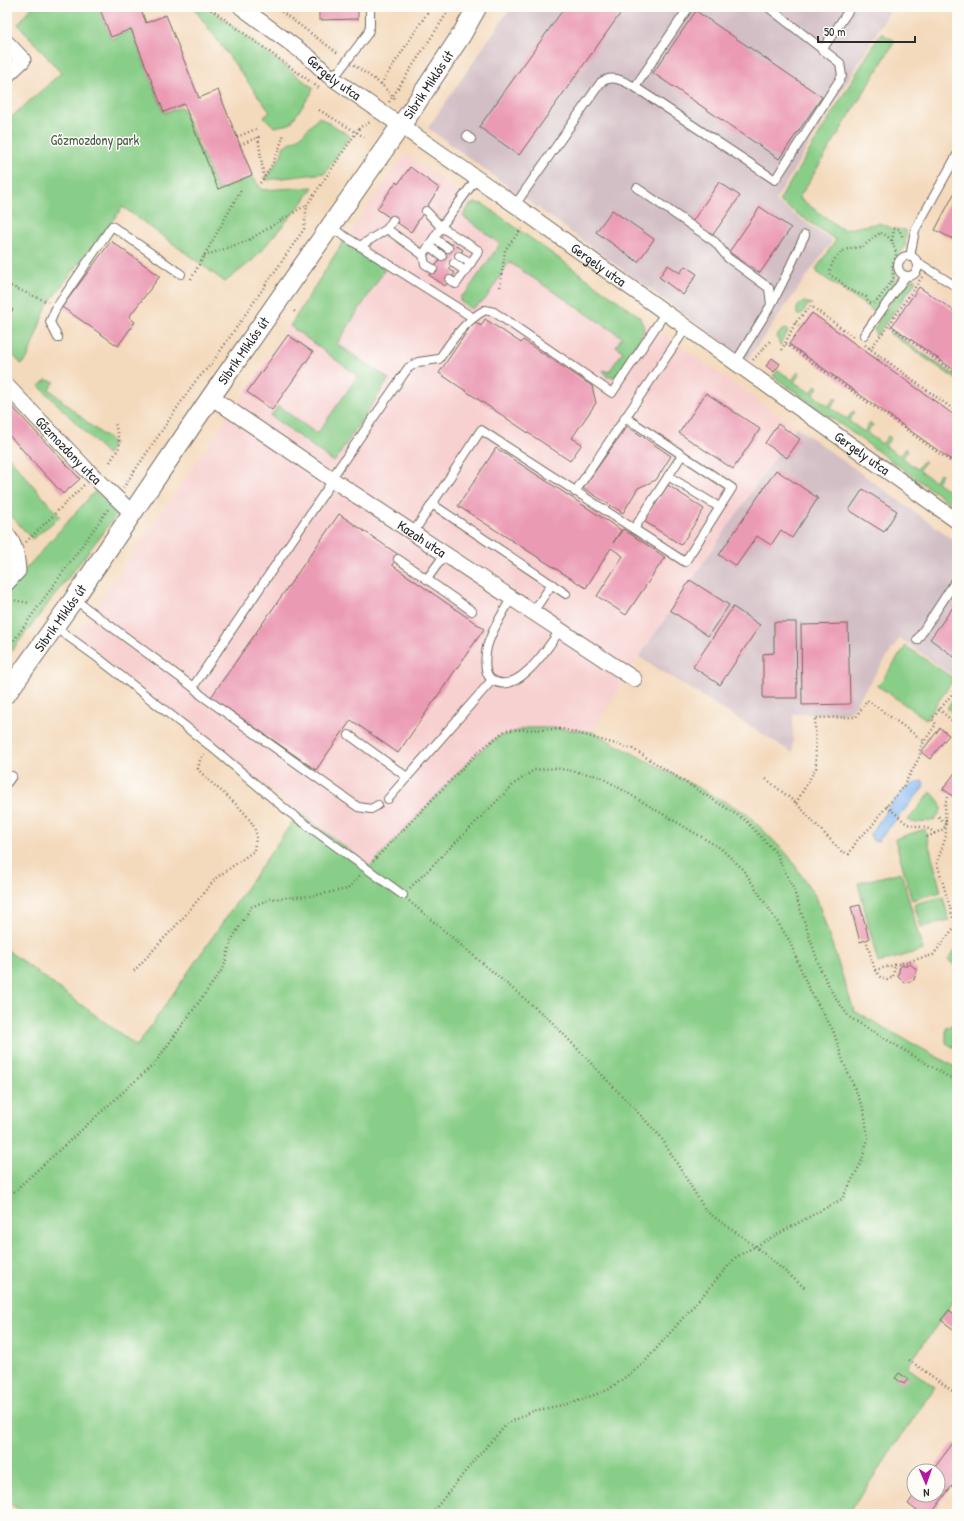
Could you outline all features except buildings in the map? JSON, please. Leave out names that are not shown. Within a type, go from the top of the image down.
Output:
[{"type":"street","name":"Gergely utca","points":[[241,7],[309,57],[328,75],[477,178],[665,314],[957,521]]},
{"type":"street","name":"Sibrik Miklós út","points":[[7,693],[55,627],[211,397],[400,126],[462,34],[477,7]]},
{"type":"street","points":[[7,43],[23,60],[7,75]]},
{"type":"street","name":"Gőzmozdony utca","points":[[7,386],[93,476],[132,513]]},
{"type":"street","name":"Kazah utca","points":[[211,397],[332,480],[512,597],[634,679]]},
{"type":"street","points":[[7,535],[12,540],[16,552],[18,571],[7,583]]},
{"type":"lane","points":[[328,75],[340,71],[368,33],[370,26],[370,7]]},
{"type":"lane","points":[[635,87],[689,7]]},
{"type":"lane","points":[[515,205],[601,82],[606,79],[619,79],[635,87],[775,180],[842,76],[840,63],[768,7]]},
{"type":"lane","points":[[822,50],[851,7]]},
{"type":"lane","points":[[910,257],[915,230],[957,155]]},
{"type":"lane","points":[[423,255],[441,227],[477,178]]},
{"type":"lane","points":[[637,188],[715,242],[728,258],[768,288],[771,305]]},
{"type":"lane","points":[[426,211],[441,227],[479,251],[456,284],[450,280]]},
{"type":"lane","points":[[360,246],[386,229],[393,220]]},
{"type":"lane","points":[[58,338],[50,322],[56,308],[112,226],[181,274]]},
{"type":"lane","points":[[330,227],[472,317]]},
{"type":"lane","points":[[386,229],[423,255],[425,264],[433,269]]},
{"type":"lane","points":[[735,363],[786,278],[792,261],[805,236]]},
{"type":"lane","points":[[434,238],[448,248]]},
{"type":"lane","points":[[429,246],[442,256]]},
{"type":"lane","points":[[459,256],[471,263]]},
{"type":"lane","points":[[906,276],[900,272],[899,266],[901,259],[910,257],[957,287]]},
{"type":"lane","points":[[861,338],[906,276],[915,273],[918,268],[917,262]]},
{"type":"lane","points":[[454,263],[465,271]]},
{"type":"lane","points":[[193,687],[402,375],[412,364],[439,359],[454,337],[460,333],[472,317],[485,310],[494,312],[612,393],[665,314]]},
{"type":"lane","points":[[575,492],[686,328]]},
{"type":"lane","points":[[413,533],[481,430],[685,562],[732,488],[625,417]]},
{"type":"lane","points":[[634,529],[682,455]]},
{"type":"lane","points":[[668,476],[719,507]]},
{"type":"lane","points":[[432,504],[566,594]]},
{"type":"lane","points":[[427,579],[445,554]]},
{"type":"lane","points":[[398,560],[472,611]]},
{"type":"lane","points":[[916,640],[957,579]]},
{"type":"lane","points":[[533,612],[552,584]]},
{"type":"lane","points":[[512,597],[496,625],[487,648],[485,664],[486,671],[492,680],[500,683],[510,682],[527,672],[542,656],[560,630]]},
{"type":"lane","points":[[74,599],[193,687],[201,695],[358,806],[371,809],[378,805]]},
{"type":"lane","points":[[55,627],[98,658],[209,745],[289,812],[403,895]]},
{"type":"lane","points":[[388,800],[492,680]]},
{"type":"lane","points":[[349,735],[407,777]]},
{"type":"path","points":[[208,7],[319,88]]},
{"type":"path","points":[[275,7],[381,84],[396,100]]},
{"type":"path","points":[[381,84],[431,7]]},
{"type":"path","points":[[204,256],[248,241],[307,205],[360,127],[374,121],[393,98],[451,7]]},
{"type":"path","points":[[319,110],[366,138]]},
{"type":"path","points":[[237,137],[256,129]]},
{"type":"path","points":[[260,183],[278,156],[284,133]]},
{"type":"path","points":[[240,145],[259,136],[264,178]]},
{"type":"path","points":[[190,280],[241,190]]},
{"type":"path","points":[[7,650],[116,498],[194,383],[212,363],[304,229],[307,205]]},
{"type":"path","points":[[500,286],[505,250],[524,226]]},
{"type":"path","points":[[892,241],[894,229],[899,229],[903,239],[902,245]]},
{"type":"path","points":[[896,257],[896,252],[892,241],[887,236],[881,234],[873,236],[862,247],[842,251],[831,264],[830,275],[840,281],[847,289],[866,297],[868,302],[873,304],[878,300],[890,284],[892,278],[892,264],[896,257],[899,250]]},
{"type":"path","points":[[870,349],[904,306],[928,268]]},
{"type":"path","points":[[7,286],[46,300],[56,308]]},
{"type":"path","points":[[782,350],[795,323],[811,306],[861,338]]},
{"type":"path","points":[[294,310],[298,313]]},
{"type":"path","points":[[795,323],[801,328]]},
{"type":"path","points":[[889,325],[957,375]]},
{"type":"path","points":[[751,362],[770,340]]},
{"type":"path","points":[[786,344],[957,466]]},
{"type":"path","points":[[864,345],[920,388],[925,389],[936,399],[957,412]]},
{"type":"path","points":[[878,360],[880,356]]},
{"type":"path","points":[[110,462],[120,446],[115,423]]},
{"type":"path","points":[[16,552],[93,476]]},
{"type":"path","points":[[7,599],[29,603]]},
{"type":"path","points":[[766,778],[796,803],[840,850],[849,854],[858,839],[872,826],[903,787],[920,756],[920,748],[924,740],[936,724],[932,719],[957,688]]},
{"type":"path","points":[[796,803],[816,768],[815,718],[856,717],[868,700],[924,740]]},
{"type":"path","points":[[939,709],[957,724]]},
{"type":"path","points":[[7,1196],[16,1190],[155,1063],[224,967],[230,941],[251,907],[270,899],[310,896],[348,889],[479,751],[506,730],[563,729],[634,749],[745,820],[776,853],[793,888],[820,968],[833,994],[849,1017],[957,1082]]},
{"type":"path","points":[[134,971],[183,918],[216,878],[254,851],[256,833],[244,811],[206,778],[198,769],[200,760],[209,745]]},
{"type":"path","points":[[431,1514],[507,1424],[533,1411],[572,1403],[608,1390],[643,1364],[736,1256],[756,1247],[842,1199],[861,1163],[868,1138],[864,1110],[843,1061],[833,1030],[808,987],[789,940],[743,869],[720,848],[599,776],[556,768],[534,770],[514,784],[403,895],[552,1022],[660,1136],[706,1210],[756,1247],[805,1288]]},
{"type":"path","points":[[875,970],[933,955],[957,924],[953,918],[937,863],[946,836],[945,803],[948,797]]},
{"type":"path","points":[[888,807],[900,819],[913,827],[930,829],[935,834]]},
{"type":"path","points":[[938,816],[942,820],[946,820]]},
{"type":"path","points":[[928,836],[944,829],[946,820]]},
{"type":"path","points":[[867,943],[875,970],[881,978],[887,980],[893,977],[895,965]]},
{"type":"path","points":[[909,1360],[957,1394]]},
{"type":"path","points":[[7,1509],[15,1514]]},
{"type":"shaded area","points":[[511,7],[892,7],[775,201],[832,241],[747,360],[428,128]]},
{"type":"shaded area","points":[[405,154],[796,427],[639,657],[592,732],[554,728],[471,759],[370,868],[75,637],[243,396],[343,242]]},
{"type":"shaded area","points":[[918,280],[957,306],[957,375],[886,326]]},
{"type":"shaded area","points":[[796,427],[957,542],[957,679],[900,638],[849,713],[793,714],[793,753],[639,657]]},
{"type":"green space","name":"Gőzmozdony park","points":[[32,7],[97,7],[111,39],[131,30],[164,113],[182,107],[218,190],[253,177],[262,190],[313,187],[303,202],[253,260],[225,282],[123,207],[47,305],[27,359],[21,364],[7,348],[7,121],[61,73],[18,24]]},
{"type":"green space","points":[[193,7],[208,7],[313,88],[311,94],[290,124],[274,127],[264,117],[270,112]]},
{"type":"green space","points":[[881,33],[895,41],[799,198],[843,230],[879,223],[894,229],[906,230],[905,246],[895,263],[896,280],[892,290],[875,312],[818,273],[816,269],[836,240],[779,201]]},
{"type":"green space","points":[[319,117],[350,136],[325,173],[266,180],[281,156],[284,146],[300,137]]},
{"type":"green space","points":[[475,203],[483,204],[639,316],[644,328],[641,337],[620,373],[613,377],[607,377],[603,370],[609,372],[623,351],[616,346],[622,337],[509,262],[485,300],[471,309],[460,301],[460,297],[466,293],[500,244],[463,216],[470,205]]},
{"type":"green space","points":[[343,242],[385,269],[337,344],[389,379],[334,462],[271,416],[278,406],[317,434],[358,376],[290,326]]},
{"type":"green space","points":[[915,279],[915,283],[876,336],[874,329],[893,300],[904,286]]},
{"type":"green space","points":[[804,302],[812,304],[808,305],[801,315],[798,315],[798,307]]},
{"type":"green space","points":[[787,329],[788,332],[781,342],[781,346],[777,336],[782,330]]},
{"type":"green space","points":[[891,331],[957,377],[957,380],[889,333]]},
{"type":"green space","points":[[778,370],[792,380],[798,372],[800,374],[794,382],[811,393],[816,385],[818,387],[813,395],[829,406],[834,398],[837,399],[831,408],[847,419],[853,411],[855,412],[849,421],[864,432],[870,423],[873,425],[867,433],[882,444],[888,436],[891,438],[885,446],[900,456],[906,448],[908,450],[903,458],[917,469],[923,461],[925,462],[919,470],[934,481],[940,473],[942,474],[937,482],[952,493],[957,486],[954,495],[957,497],[957,508],[773,376]]},
{"type":"green space","points":[[46,380],[55,382],[49,389],[90,425],[114,443],[107,454],[39,386]]},
{"type":"green space","points":[[7,455],[60,517],[32,539],[7,511]]},
{"type":"green space","points":[[95,491],[118,513],[7,657],[7,590]]},
{"type":"green space","points":[[906,646],[954,679],[926,719],[878,686]]},
{"type":"green space","points":[[957,694],[957,716],[947,708]]},
{"type":"green space","points":[[527,728],[554,728],[592,732],[746,813],[788,855],[817,899],[854,1011],[957,1068],[957,1297],[907,1367],[935,1387],[848,1514],[26,1514],[7,1502],[7,950],[137,1046],[299,812],[370,867],[471,759],[497,737]]},
{"type":"green space","points":[[931,792],[939,801],[942,808],[935,820],[915,823],[908,820]]},
{"type":"green space","points":[[925,829],[941,892],[912,900],[895,839]]},
{"type":"green space","points":[[901,872],[923,950],[878,963],[858,883]]},
{"type":"green space","points":[[943,897],[949,920],[921,927],[914,904]]},
{"type":"green space","points":[[957,947],[957,967],[948,960]]},
{"type":"green space","points":[[955,1023],[957,1025],[957,1049],[946,1043],[946,1028]]},
{"type":"water","points":[[922,781],[924,783],[923,788],[878,841],[873,841],[870,834],[892,803],[906,789],[913,784]]}]
